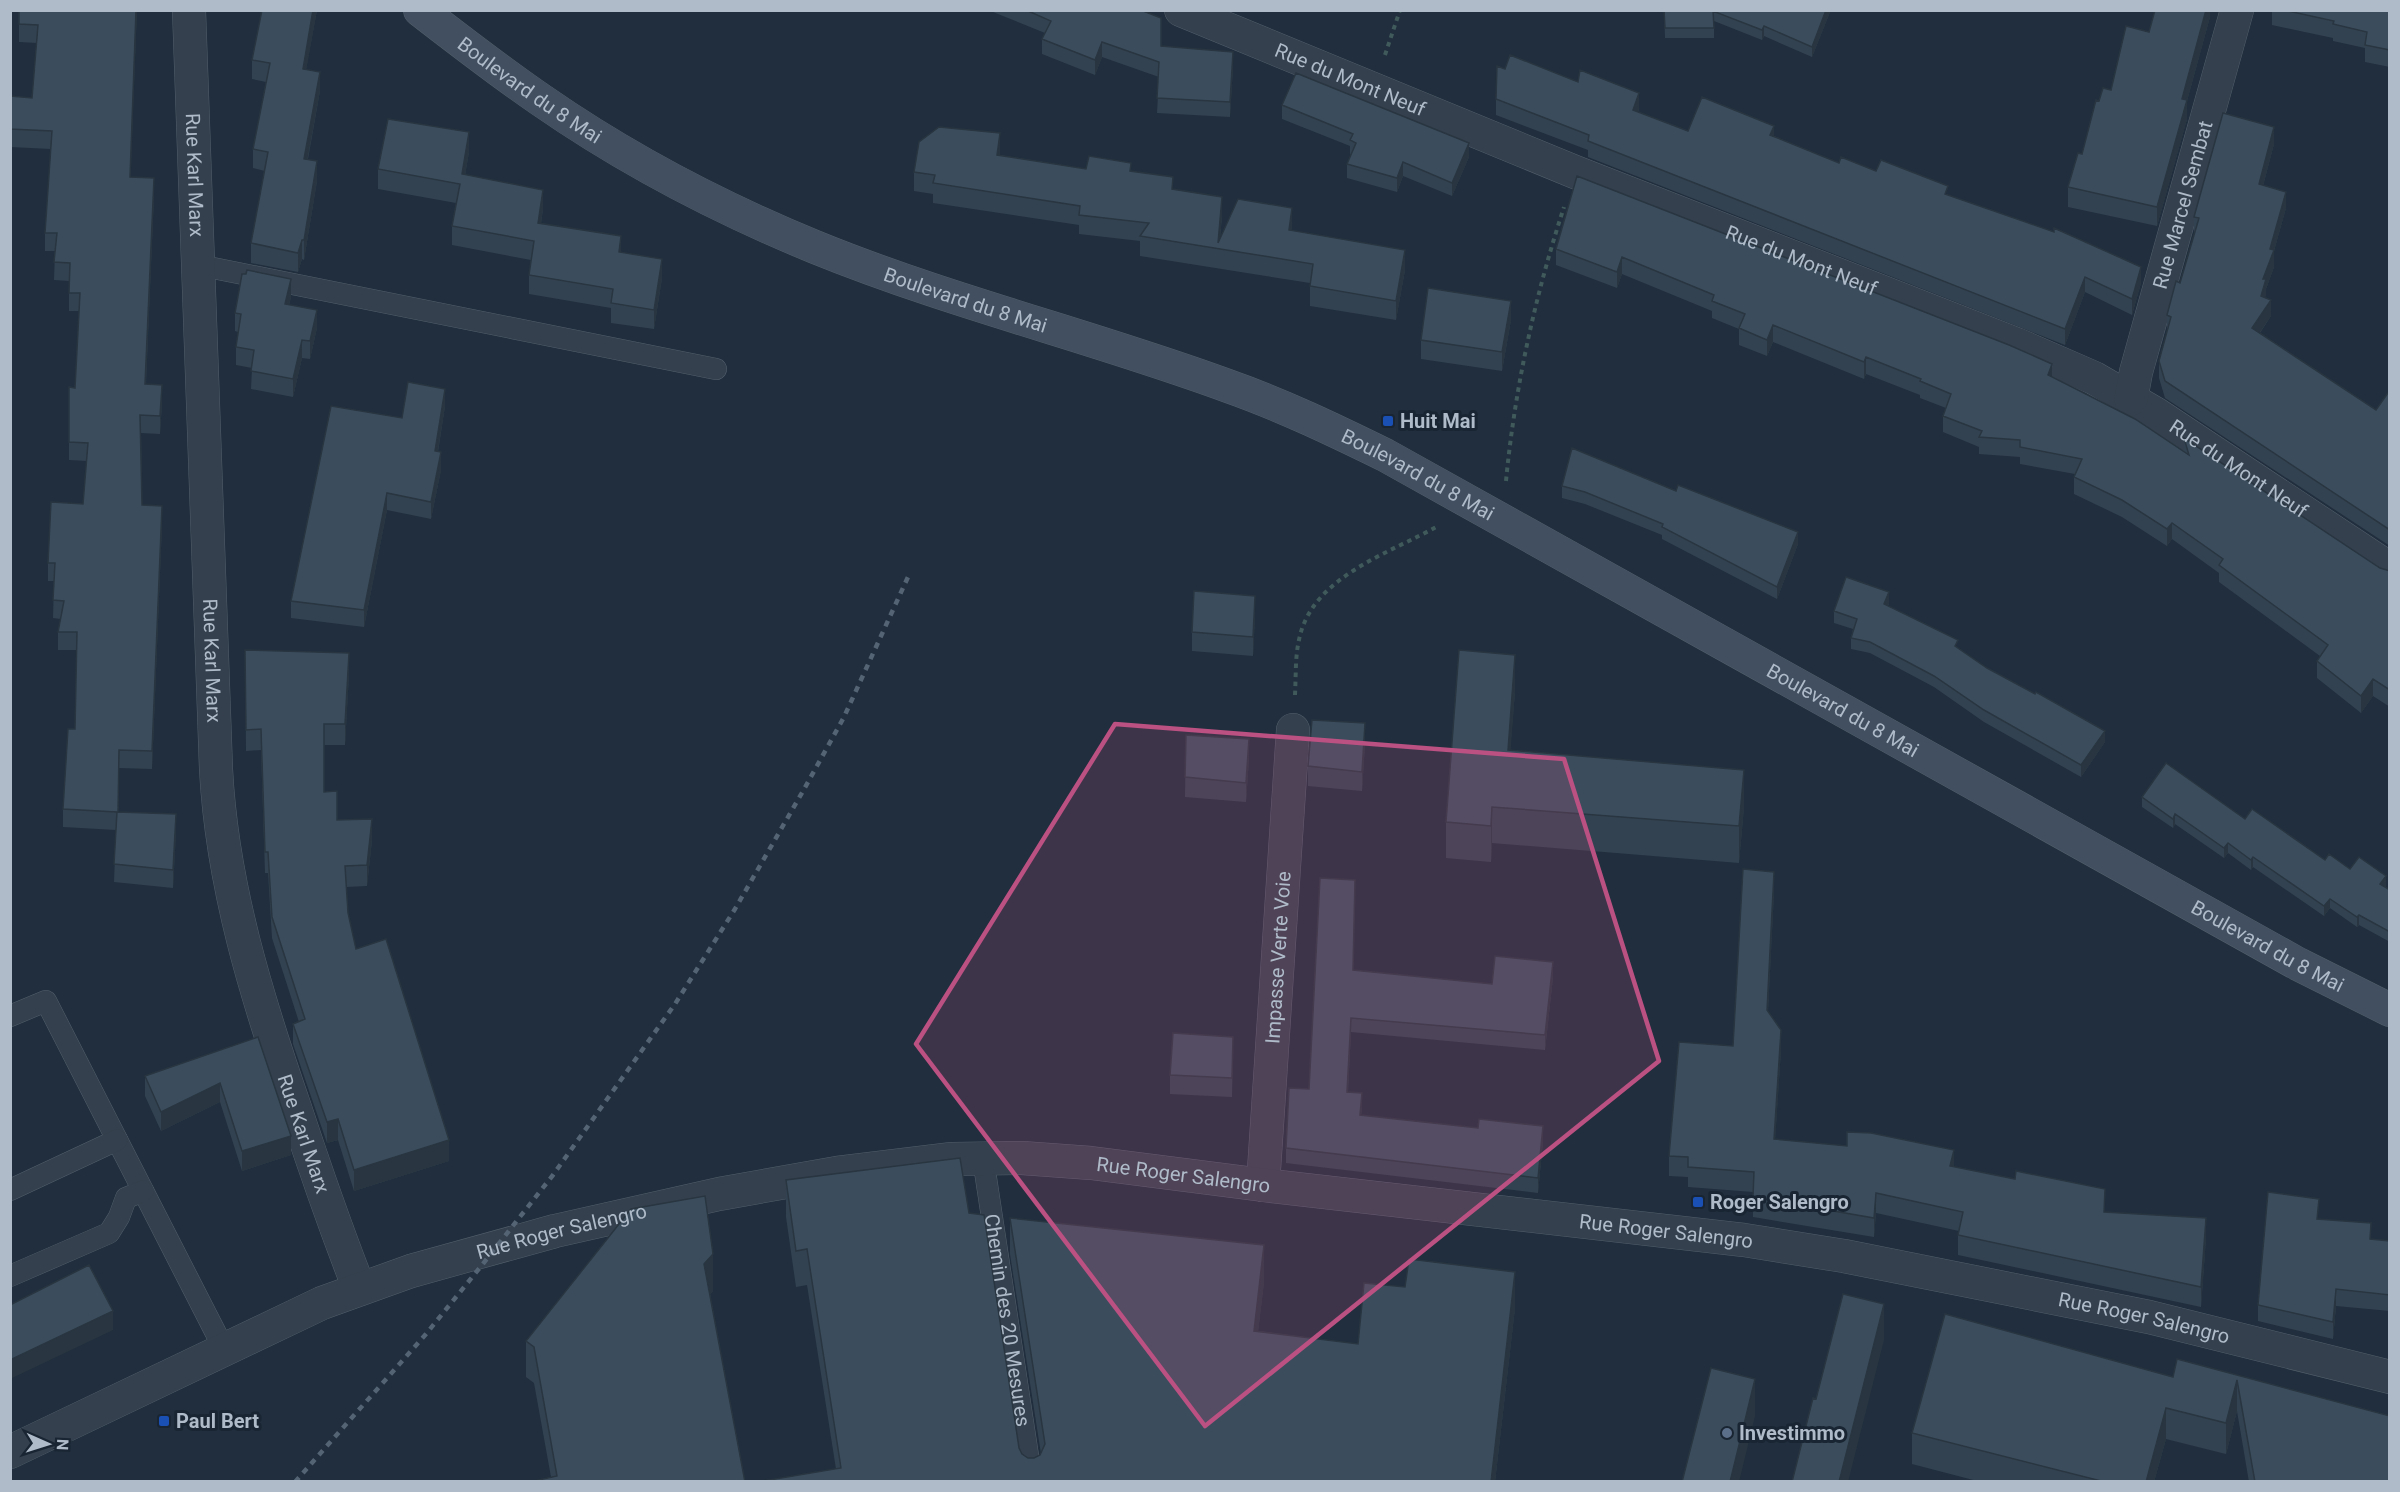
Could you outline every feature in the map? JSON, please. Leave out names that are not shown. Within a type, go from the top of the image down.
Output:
[{"type":"main road","name":"Boulevard du 8 Mai","points":[[420,10],[541,101],[595,136],[657,172],[758,222],[814,247],[911,283],[1228,386],[1311,420],[1385,455],[2298,964],[2390,1010]]},
{"type":"street","name":"Rue Karl Marx","points":[[189,10],[218,807],[226,866],[238,922],[270,1036],[358,1288]]},
{"type":"street","name":"Rue du Mont Neuf","points":[[1181,10],[1575,172],[2016,344],[2094,378],[2131,399],[2390,569]]},
{"type":"street","name":"Rue Marcel Sembat","points":[[2131,399],[2136,372],[2237,10]]},
{"type":"street","name":"Impasse Verte Voie","points":[[1263,1185],[1293,730]]},
{"type":"street","name":"Rue Roger Salengro","points":[[10,1452],[224,1349],[358,1288],[430,1265],[555,1231],[719,1194],[864,1168],[934,1160],[983,1158],[1080,1162],[1744,1240],[1810,1250],[2139,1315],[2390,1377]]},
{"type":"lane","points":[[198,265],[716,369]]},
{"type":"lane","points":[[10,1016],[46,1001],[224,1349]]},
{"type":"lane","points":[[10,1190],[117,1140]]},
{"type":"lane","name":"Chemin des 20 Mesures","points":[[983,1158],[1032,1482]]},
{"type":"lane","points":[[10,1276],[109,1233],[126,1198],[143,1191]]},
{"type":"path","points":[[1393,32],[1400,10]]},
{"type":"path","points":[[1505,486],[1514,404],[1528,338],[1550,251],[1567,198]]},
{"type":"path","points":[[1293,730],[1299,639],[1306,619],[1321,597],[1337,582],[1438,525]]},
{"type":"highlighted area","points":[[1115,724],[1564,759],[1659,1061],[1205,1426],[916,1044]]},
{"type":"building","points":[[19,10],[136,10],[130,177],[154,178],[145,384],[162,385],[160,416],[140,415],[142,505],[162,506],[152,751],[119,750],[118,812],[176,814],[173,870],[114,864],[117,812],[63,809],[68,729],[75,729],[77,632],[58,632],[64,601],[53,600],[55,563],[48,563],[51,502],[83,504],[88,443],[69,442],[69,387],[75,388],[80,293],[69,293],[70,263],[54,262],[57,233],[45,233],[52,131],[10,129],[10,96],[32,98],[38,25],[19,24]]},
{"type":"building","points":[[262,10],[313,10],[303,69],[320,72],[304,159],[317,161],[304,240],[302,240],[298,253],[251,243],[268,152],[253,149],[270,63],[252,60]]},
{"type":"building","points":[[1026,10],[1143,10],[1161,18],[1161,46],[1233,52],[1230,102],[1157,98],[1159,62],[1102,42],[1095,60],[1042,39],[1051,21]]},
{"type":"building","points":[[1664,10],[1826,10],[1812,47],[1764,26],[1762,30],[1713,11],[1714,28],[1665,28]]},
{"type":"building","points":[[2155,10],[2206,10],[2182,99],[2187,100],[2157,207],[2068,187],[2078,153],[2082,154],[2096,100],[2099,101],[2103,88],[2111,90],[2126,26],[2149,32]]},
{"type":"building","points":[[2284,10],[2390,10],[2390,50],[2365,45],[2367,32],[2333,24],[2334,21]]},
{"type":"building","points":[[1510,55],[1578,82],[1580,70],[1639,93],[1633,110],[1688,131],[1702,97],[1774,126],[1770,135],[1839,163],[1841,157],[1876,171],[1881,160],[1948,186],[1945,194],[2054,232],[2054,228],[2141,267],[2132,299],[2085,277],[2065,329],[1588,141],[1589,135],[1496,99],[1497,66],[1505,69]]},
{"type":"building","points":[[1296,73],[1469,143],[1452,183],[1403,162],[1397,178],[1347,164],[1356,143],[1350,140],[1353,134],[1282,105]]},
{"type":"building","points":[[2223,113],[2274,127],[2259,184],[2286,192],[2270,249],[2274,250],[2263,279],[2266,279],[2261,296],[2271,300],[2252,328],[2376,410],[2390,390],[2390,530],[2165,381],[2159,361],[2171,317],[2167,315],[2176,281],[2180,283],[2199,218],[2194,217]]},
{"type":"building","points":[[388,119],[469,132],[462,174],[543,190],[538,223],[621,236],[619,252],[662,259],[654,310],[611,303],[613,289],[529,275],[534,241],[452,226],[460,184],[378,169]]},
{"type":"building","points":[[939,127],[1000,133],[997,155],[1086,169],[1089,156],[1131,163],[1130,171],[1173,177],[1172,189],[1222,197],[1218,243],[1238,199],[1292,208],[1289,230],[1405,250],[1396,301],[1310,286],[1313,264],[1140,236],[1149,223],[1079,215],[1080,206],[933,183],[935,175],[914,172],[919,142]]},
{"type":"building","points":[[1577,176],[2009,345],[2052,364],[2048,375],[2135,419],[2189,455],[2184,438],[2380,568],[2390,571],[2390,690],[2373,679],[2361,696],[2317,661],[2328,645],[2219,565],[2223,559],[2172,523],[2167,529],[2122,500],[2074,477],[2082,459],[2020,447],[2020,440],[1979,437],[1982,431],[1943,416],[1951,394],[1920,381],[1921,379],[1866,357],[1864,362],[1773,325],[1767,340],[1739,328],[1745,314],[1712,301],[1714,295],[1622,257],[1617,272],[1556,249]]},
{"type":"building","points":[[247,270],[291,279],[285,304],[317,310],[310,341],[302,340],[293,379],[251,371],[254,350],[236,347],[241,314],[235,313],[242,274],[246,274]]},
{"type":"building","points":[[1428,288],[1511,301],[1502,352],[1421,340]]},
{"type":"building","points":[[408,382],[445,389],[435,451],[441,452],[431,502],[387,493],[364,610],[291,601],[331,406],[402,418]]},
{"type":"building","points":[[1572,448],[1676,491],[1678,485],[1798,532],[1777,587],[1662,527],[1663,524],[1585,492],[1562,486]]},
{"type":"building","points":[[1846,577],[1889,592],[1884,604],[1958,640],[1955,646],[1987,668],[2035,694],[2036,692],[2105,731],[2081,765],[1984,710],[1934,676],[1870,642],[1851,638],[1857,619],[1834,611]]},
{"type":"building","points":[[1194,591],[1255,596],[1253,637],[1192,632]]},
{"type":"building","points":[[245,650],[349,653],[345,724],[324,724],[324,792],[337,791],[337,820],[372,819],[367,865],[345,866],[348,913],[356,949],[386,939],[449,1140],[354,1170],[338,1119],[327,1122],[293,1024],[305,1019],[272,917],[268,852],[265,852],[261,729],[246,730]]},
{"type":"building","points":[[1459,650],[1515,655],[1508,750],[1744,770],[1739,826],[1492,807],[1491,826],[1446,822]]},
{"type":"building","points":[[1312,720],[1365,723],[1362,772],[1308,766]]},
{"type":"building","points":[[1186,735],[1249,739],[1246,783],[1185,777]]},
{"type":"building","points":[[2166,763],[2245,819],[2252,809],[2325,860],[2329,854],[2350,869],[2359,857],[2386,876],[2380,884],[2390,890],[2390,932],[2359,915],[2357,917],[2330,899],[2324,906],[2253,857],[2251,860],[2228,843],[2224,848],[2175,814],[2173,819],[2142,797]]},
{"type":"building","points":[[1743,869],[1774,872],[1767,1010],[1781,1030],[1774,1139],[1847,1146],[1847,1132],[1871,1133],[1954,1150],[1950,1166],[2015,1179],[2016,1171],[2105,1189],[2104,1212],[2206,1218],[2201,1287],[1958,1235],[1963,1212],[1876,1193],[1874,1218],[1753,1197],[1754,1172],[1688,1167],[1688,1157],[1669,1156],[1679,1042],[1733,1046]]},
{"type":"building","points":[[1320,878],[1355,880],[1353,970],[1492,984],[1495,956],[1553,962],[1545,1035],[1351,1018],[1347,1092],[1362,1093],[1360,1115],[1478,1128],[1479,1119],[1543,1126],[1538,1178],[1286,1148],[1289,1088],[1309,1089]]},
{"type":"building","points":[[1173,1033],[1233,1037],[1232,1078],[1170,1075]]},
{"type":"building","points":[[258,1037],[291,1136],[242,1151],[220,1083],[161,1112],[145,1076]]},
{"type":"building","points":[[960,1158],[969,1213],[984,1215],[1019,1448],[1028,1458],[1040,1455],[1045,1444],[1010,1218],[1264,1245],[1254,1331],[1358,1344],[1364,1283],[1405,1287],[1409,1259],[1515,1272],[1491,1482],[757,1482],[841,1468],[807,1249],[796,1251],[786,1180]]},
{"type":"building","points":[[2268,1192],[2319,1199],[2317,1219],[2371,1223],[2370,1239],[2390,1241],[2390,1295],[2336,1289],[2333,1322],[2258,1305]]},
{"type":"building","points":[[705,1196],[713,1254],[704,1264],[745,1482],[530,1482],[557,1476],[534,1347],[526,1341],[631,1209]]},
{"type":"building","points":[[89,1265],[113,1311],[10,1360],[10,1305]]},
{"type":"building","points":[[1843,1294],[1884,1304],[1839,1482],[1792,1482],[1813,1398],[1816,1399]]},
{"type":"building","points":[[1945,1314],[2173,1377],[2177,1359],[2390,1416],[2390,1482],[2255,1482],[2237,1380],[2226,1423],[2166,1408],[2146,1482],[2105,1482],[1912,1433]]},
{"type":"building","points":[[1711,1368],[1755,1379],[1730,1482],[1682,1482]]},
{"type":"railway","points":[[295,1482],[426,1334],[482,1265],[553,1175],[675,1004],[735,909],[844,717],[908,577]]},
{"type":"place","name":"Huit Mai","points":[[1388,421]]},
{"type":"place","name":"Roger Salengro","points":[[1698,1202]]},
{"type":"place","name":"Paul Bert","points":[[164,1421]]},
{"type":"place","name":"Investimmo","points":[[1727,1433]]}]
